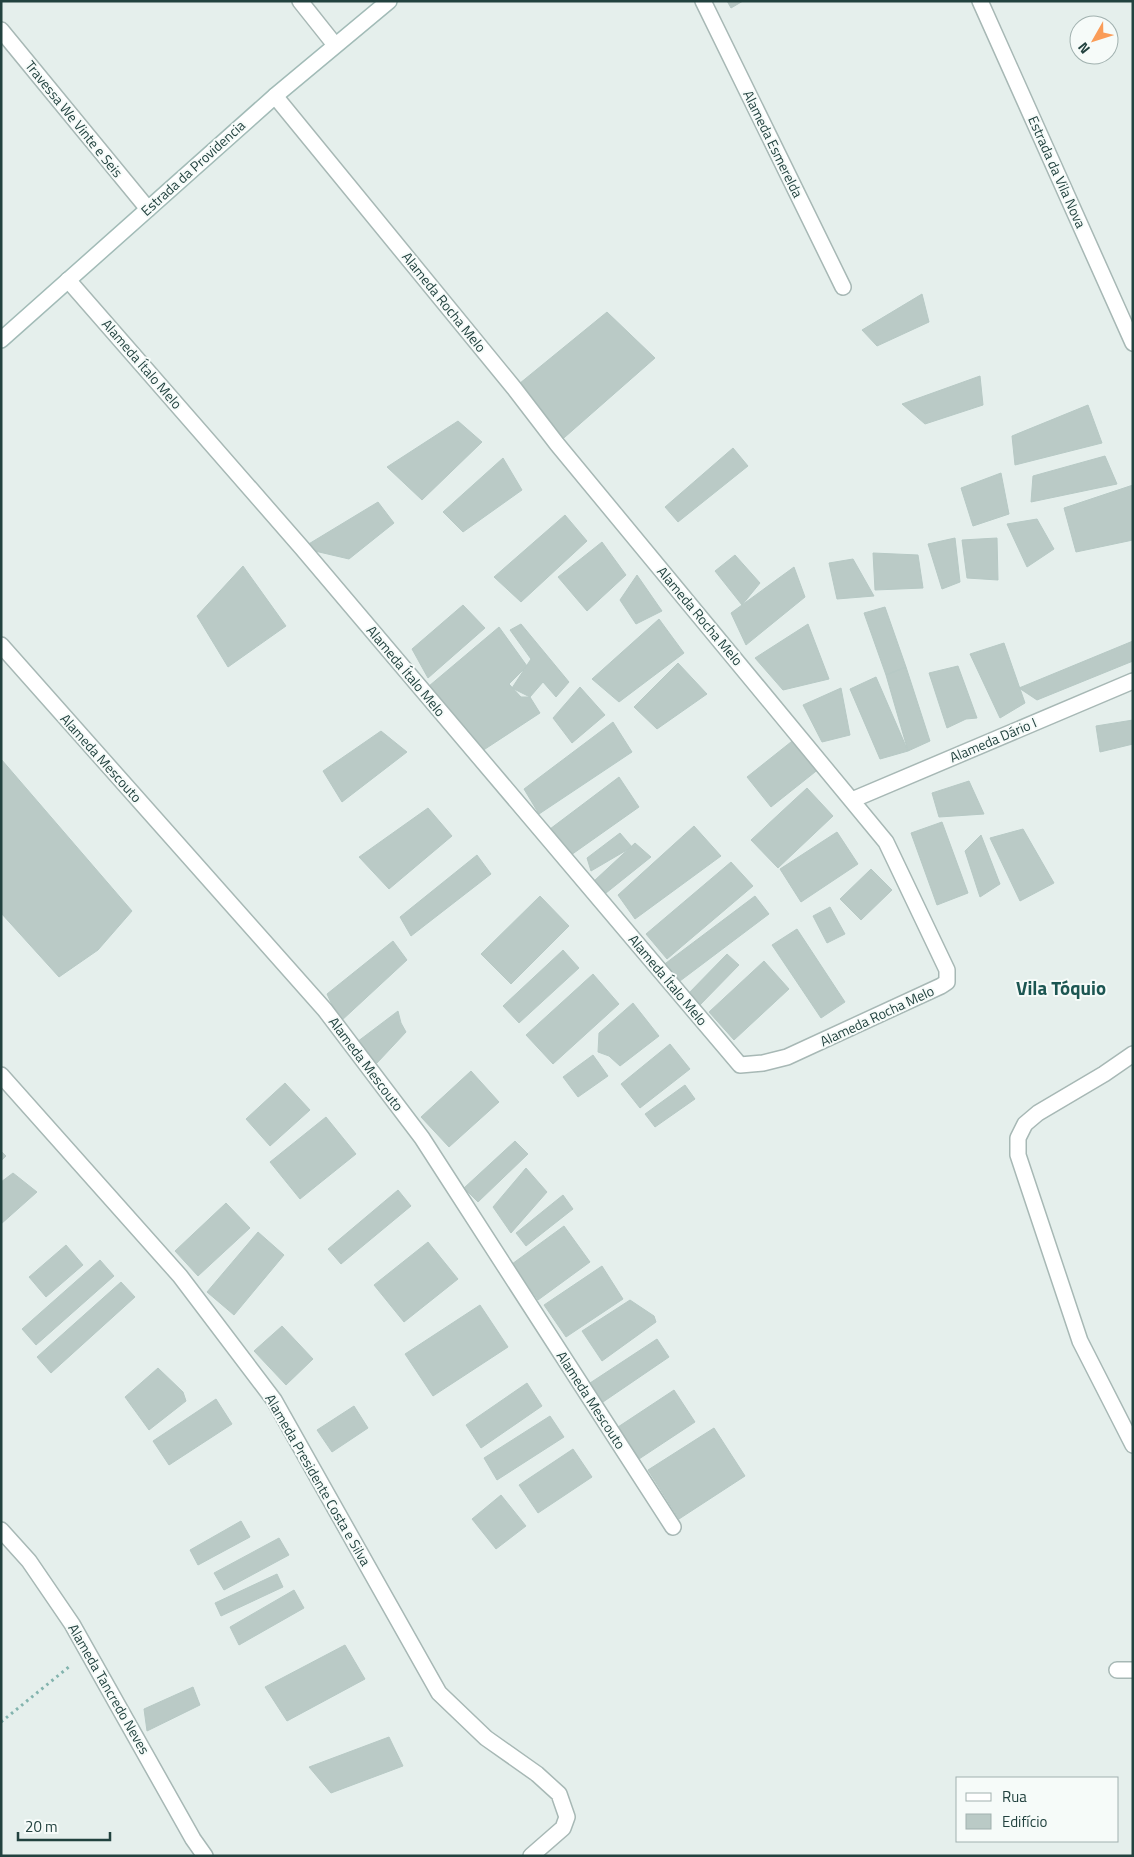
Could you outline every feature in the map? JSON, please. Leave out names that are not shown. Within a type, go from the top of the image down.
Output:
[{"type":"street","points":[[300,1],[335,45]]},
{"type":"street","name":"Estrada da Providencia","points":[[1,340],[275,96],[389,1]]},
{"type":"street","name":"Alameda Esmerelda","points":[[703,1],[842,287]]},
{"type":"street","name":"Estrada da Vila Nova","points":[[980,1],[1133,343]]},
{"type":"street","name":"Travessa We Vinte e Seis","points":[[1,30],[148,209]]},
{"type":"street","name":"Alameda Rocha Melo","points":[[275,96],[514,388],[557,444],[886,842],[947,970],[947,982],[787,1057],[764,1063],[740,1066]]},
{"type":"street","name":"Alameda Ítalo Melo","points":[[68,280],[302,548],[740,1066]]},
{"type":"street","name":"Alameda Mescouto","points":[[1,645],[331,1018],[422,1138],[673,1527]]},
{"type":"street","name":"Alameda Dário I","points":[[852,800],[1133,681]]},
{"type":"street","points":[[1133,1054],[1104,1074],[1038,1113],[1025,1124],[1018,1138],[1018,1155],[1080,1341],[1133,1445]]},
{"type":"street","name":"Alameda Presidente Costa e Silva","points":[[1,1075],[180,1276],[274,1400],[439,1693],[486,1738],[537,1774],[560,1794],[567,1817],[562,1828],[531,1856]]},
{"type":"street","name":"Alameda Tancredo Neves","points":[[1,1530],[28,1560],[72,1624],[193,1839],[205,1856]]},
{"type":"street","points":[[1117,1670],[1133,1670]]},
{"type":"path","points":[[1,1722],[88,1651]]},
{"type":"building","points":[[727,1],[743,1],[731,8]]},
{"type":"building","points":[[922,294],[929,322],[877,346],[862,330]]},
{"type":"building","points":[[607,312],[655,358],[557,444],[514,388]]},
{"type":"building","points":[[980,376],[983,405],[925,424],[902,404]]},
{"type":"building","points":[[1088,405],[1102,443],[1015,465],[1012,436]]},
{"type":"building","points":[[458,421],[482,442],[422,500],[387,467]]},
{"type":"building","points":[[733,448],[748,466],[678,522],[665,507]]},
{"type":"building","points":[[1105,456],[1117,484],[1031,502],[1033,476]]},
{"type":"building","points":[[503,458],[522,490],[463,532],[443,512]]},
{"type":"building","points":[[1001,473],[1009,514],[973,526],[961,488]]},
{"type":"building","points":[[1133,485],[1133,540],[1076,552],[1064,508]]},
{"type":"building","points":[[378,502],[394,523],[349,559],[302,548]]},
{"type":"building","points":[[565,515],[587,541],[521,602],[494,577]]},
{"type":"building","points":[[1037,519],[1054,549],[1027,567],[1007,524]]},
{"type":"building","points":[[955,538],[960,582],[942,589],[928,544]]},
{"type":"building","points":[[997,538],[998,580],[967,578],[962,540]]},
{"type":"building","points":[[602,542],[626,575],[587,611],[558,577]]},
{"type":"building","points":[[873,553],[918,555],[923,588],[875,590]]},
{"type":"building","points":[[735,555],[760,583],[742,605],[715,571]]},
{"type":"building","points":[[853,559],[874,596],[837,599],[829,563]]},
{"type":"building","points":[[243,566],[286,626],[228,667],[197,616]]},
{"type":"building","points":[[794,567],[805,597],[746,645],[731,613]]},
{"type":"building","points":[[637,575],[662,611],[636,624],[620,600]]},
{"type":"building","points":[[463,605],[485,628],[428,678],[412,649]]},
{"type":"building","points":[[885,607],[906,667],[886,675],[864,613]]},
{"type":"building","points":[[659,619],[684,653],[619,702],[592,679]]},
{"type":"building","points":[[521,624],[569,682],[556,697],[543,682],[530,697],[512,688],[531,659],[510,630]]},
{"type":"building","points":[[808,624],[829,679],[783,690],[755,658]]},
{"type":"building","points":[[499,627],[527,666],[509,684],[521,697],[530,697],[540,713],[482,751],[429,686]]},
{"type":"building","points":[[1133,641],[1133,661],[1037,700],[1019,688]]},
{"type":"building","points":[[1004,643],[1025,703],[1000,718],[970,654]]},
{"type":"building","points":[[678,663],[707,694],[657,729],[634,707]]},
{"type":"building","points":[[958,666],[977,718],[966,719],[947,728],[929,673]]},
{"type":"building","points":[[906,667],[930,741],[908,751],[886,675]]},
{"type":"building","points":[[876,677],[908,751],[880,759],[850,689]]},
{"type":"building","points":[[580,687],[605,715],[572,743],[553,718]]},
{"type":"building","points":[[841,688],[850,735],[822,742],[803,705]]},
{"type":"building","points":[[1133,720],[1133,744],[1100,752],[1096,726]]},
{"type":"building","points":[[613,722],[632,752],[539,814],[524,789]]},
{"type":"building","points":[[381,731],[407,752],[342,802],[323,771]]},
{"type":"building","points":[[796,738],[820,768],[771,807],[747,777]]},
{"type":"building","points":[[1,759],[132,911],[98,950],[59,977],[1,913]]},
{"type":"building","points":[[619,777],[639,807],[571,855],[550,829]]},
{"type":"building","points":[[969,781],[984,814],[939,817],[932,793]]},
{"type":"building","points":[[807,788],[833,816],[778,868],[751,840]]},
{"type":"building","points":[[428,808],[452,836],[389,889],[359,857]]},
{"type":"building","points":[[942,822],[968,893],[937,905],[911,833]]},
{"type":"building","points":[[694,826],[721,856],[635,919],[618,895]]},
{"type":"building","points":[[1023,829],[1054,883],[1020,901],[990,838]]},
{"type":"building","points":[[837,832],[858,864],[801,902],[780,869]]},
{"type":"building","points":[[620,833],[632,847],[591,871],[587,858]]},
{"type":"building","points":[[981,835],[1000,884],[980,897],[965,851]]},
{"type":"building","points":[[635,843],[651,857],[606,893],[594,881]]},
{"type":"building","points":[[477,855],[491,874],[411,936],[400,917]]},
{"type":"building","points":[[731,862],[753,886],[667,959],[646,934]]},
{"type":"building","points":[[871,869],[892,890],[861,920],[840,899]]},
{"type":"building","points":[[540,896],[569,926],[511,984],[481,954]]},
{"type":"building","points":[[755,896],[769,914],[676,984],[662,966]]},
{"type":"building","points":[[830,907],[845,934],[827,943],[813,916]]},
{"type":"building","points":[[797,929],[845,1002],[821,1018],[772,945]]},
{"type":"building","points":[[393,941],[407,960],[340,1022],[327,994]]},
{"type":"building","points":[[563,950],[579,968],[519,1023],[503,1006]]},
{"type":"building","points":[[727,954],[739,965],[698,1007],[687,995]]},
{"type":"building","points":[[764,961],[789,989],[734,1040],[709,1012]]},
{"type":"building","points":[[593,974],[619,1004],[553,1064],[526,1035]]},
{"type":"building","points":[[633,1003],[659,1036],[620,1066],[609,1056],[598,1052],[599,1033]]},
{"type":"building","points":[[398,1011],[406,1032],[377,1063],[357,1042]]},
{"type":"building","points":[[670,1044],[690,1069],[640,1108],[621,1084]]},
{"type":"building","points":[[593,1055],[608,1076],[578,1097],[563,1077]]},
{"type":"building","points":[[471,1071],[499,1102],[449,1147],[421,1117]]},
{"type":"building","points":[[285,1083],[310,1110],[270,1146],[246,1119]]},
{"type":"building","points":[[685,1085],[695,1099],[655,1127],[645,1114]]},
{"type":"building","points":[[326,1117],[356,1154],[300,1199],[270,1162]]},
{"type":"building","points":[[515,1141],[528,1154],[478,1202],[464,1188]]},
{"type":"building","points":[[1,1151],[6,1156],[1,1161]]},
{"type":"building","points":[[526,1168],[547,1192],[511,1233],[493,1207]]},
{"type":"building","points":[[13,1173],[37,1192],[1,1224],[1,1182]]},
{"type":"building","points":[[398,1190],[411,1206],[341,1264],[328,1249]]},
{"type":"building","points":[[563,1195],[573,1209],[526,1246],[516,1233]]},
{"type":"building","points":[[226,1203],[250,1228],[198,1276],[175,1251]]},
{"type":"building","points":[[564,1226],[590,1262],[538,1300],[512,1264]]},
{"type":"building","points":[[258,1232],[284,1255],[234,1315],[207,1292]]},
{"type":"building","points":[[428,1242],[458,1279],[404,1322],[374,1285]]},
{"type":"building","points":[[66,1245],[83,1265],[46,1297],[29,1277]]},
{"type":"building","points":[[100,1260],[114,1276],[36,1345],[22,1329]]},
{"type":"building","points":[[602,1266],[623,1299],[566,1337],[544,1305]]},
{"type":"building","points":[[121,1282],[135,1297],[51,1373],[37,1357]]},
{"type":"building","points":[[630,1300],[654,1316],[656,1322],[602,1361],[582,1331]]},
{"type":"building","points":[[480,1305],[508,1347],[433,1396],[405,1354]]},
{"type":"building","points":[[282,1326],[313,1359],[286,1385],[254,1351]]},
{"type":"building","points":[[657,1339],[669,1357],[603,1402],[590,1383]]},
{"type":"building","points":[[158,1368],[183,1392],[186,1401],[149,1430],[125,1397]]},
{"type":"building","points":[[527,1383],[542,1406],[481,1448],[466,1425]]},
{"type":"building","points":[[674,1390],[695,1422],[639,1459],[618,1427]]},
{"type":"building","points":[[216,1399],[232,1424],[169,1465],[153,1441]]},
{"type":"building","points":[[354,1406],[368,1428],[332,1452],[317,1430]]},
{"type":"building","points":[[550,1416],[564,1437],[497,1480],[484,1458]]},
{"type":"building","points":[[714,1428],[745,1476],[679,1519],[648,1470]]},
{"type":"building","points":[[573,1449],[592,1477],[538,1513],[519,1485]]},
{"type":"building","points":[[501,1495],[526,1526],[496,1549],[472,1519]]},
{"type":"building","points":[[241,1521],[250,1537],[198,1565],[190,1550]]},
{"type":"building","points":[[279,1538],[289,1555],[224,1590],[214,1573]]},
{"type":"building","points":[[277,1574],[283,1587],[221,1616],[215,1603]]},
{"type":"building","points":[[294,1590],[304,1608],[239,1645],[230,1627]]},
{"type":"building","points":[[345,1645],[365,1679],[287,1721],[265,1687]]},
{"type":"building","points":[[193,1687],[200,1705],[147,1731],[144,1709]]},
{"type":"building","points":[[389,1737],[403,1766],[331,1793],[309,1767]]},
{"type":"district","name":"Vila Tóquio","points":[[1061,988]]}]
